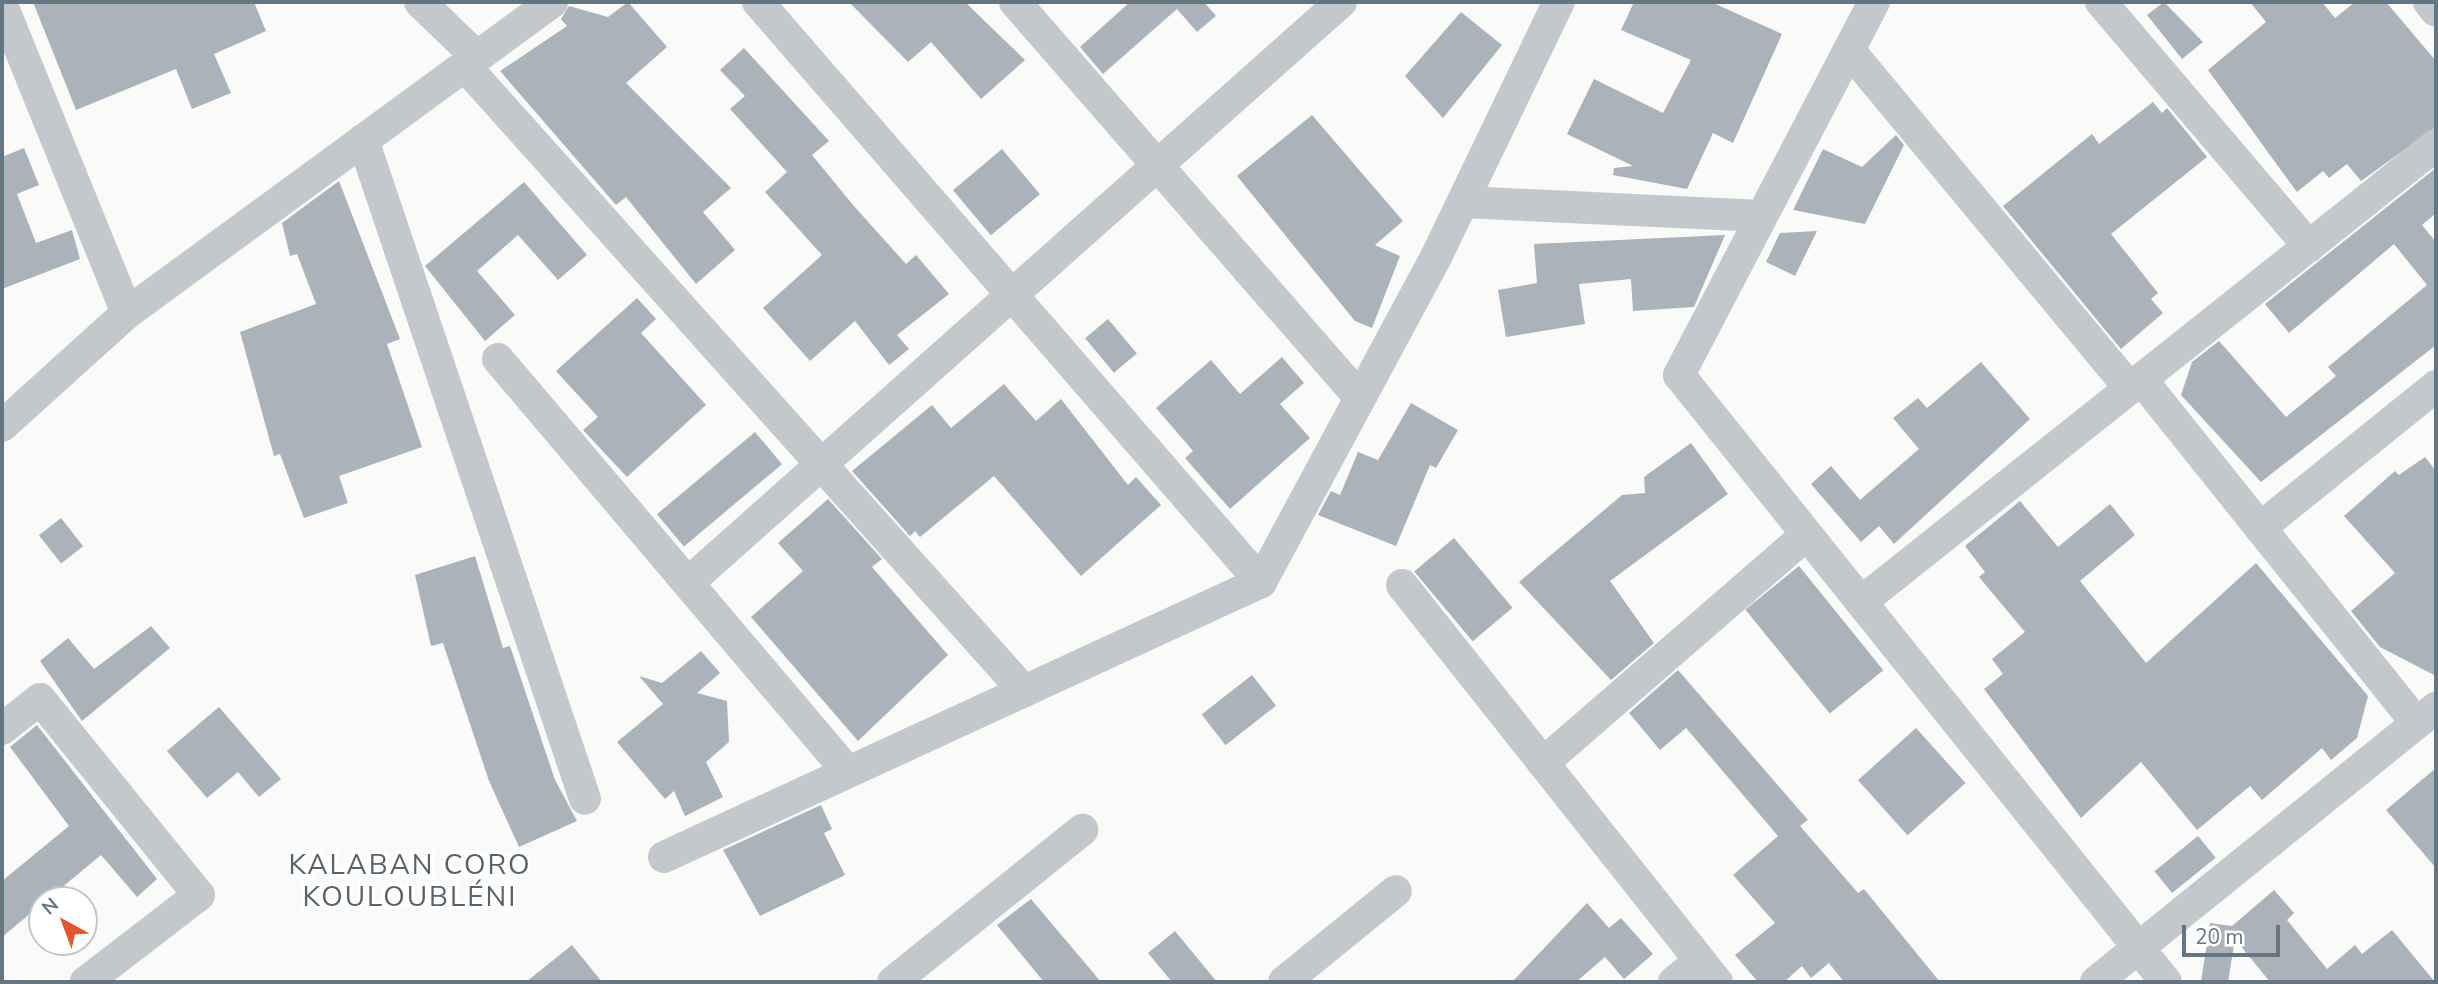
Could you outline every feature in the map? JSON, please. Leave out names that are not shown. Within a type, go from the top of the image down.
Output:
[{"type":"street","points":[[420,2],[821,465],[1024,691]]},
{"type":"street","points":[[2,426],[127,313],[552,2]]},
{"type":"street","points":[[758,2],[1261,582]]},
{"type":"street","points":[[1015,2],[1360,398]]},
{"type":"street","points":[[688,583],[1342,2]]},
{"type":"street","points":[[664,856],[1261,582],[1463,202],[1559,2]]},
{"type":"street","points":[[1874,2],[1679,374],[2166,982]]},
{"type":"street","points":[[2101,2],[2309,246]]},
{"type":"street","points":[[2429,2],[2436,11]]},
{"type":"street","points":[[2,5],[127,313]]},
{"type":"street","points":[[1849,50],[2260,528],[2427,715],[2096,982]]},
{"type":"street","points":[[363,140],[585,799]]},
{"type":"street","points":[[1861,601],[2436,145]]},
{"type":"street","points":[[1463,202],[1762,216]]},
{"type":"street","points":[[498,359],[848,772]]},
{"type":"street","points":[[2260,528],[2436,386]]},
{"type":"street","points":[[1544,763],[1807,534]]},
{"type":"street","points":[[1402,585],[1709,971],[1674,982]]},
{"type":"street","points":[[2,729],[40,699],[199,895],[86,982]]},
{"type":"street","points":[[893,982],[1082,830]]},
{"type":"street","points":[[1284,982],[1396,891]]},
{"type":"building","points":[[33,2],[254,2],[266,31],[214,54],[231,93],[192,109],[176,69],[76,110]]},
{"type":"building","points":[[628,2],[667,47],[626,83],[731,188],[703,212],[735,250],[696,284],[626,197],[616,205],[500,71],[567,26],[561,19],[569,6],[608,17]]},
{"type":"building","points":[[849,2],[965,2],[1025,60],[981,99],[931,42],[908,62]]},
{"type":"building","points":[[1130,2],[1204,2],[1216,16],[1197,32],[1177,9],[1103,74],[1080,47]]},
{"type":"building","points":[[1634,2],[1711,2],[1782,34],[1733,143],[1713,133],[1687,189],[1613,175],[1614,168],[1633,166],[1567,134],[1594,79],[1663,113],[1691,60],[1621,30]]},
{"type":"building","points":[[2164,2],[2203,42],[2182,59],[2147,15]]},
{"type":"building","points":[[2250,2],[2322,2],[2335,18],[2355,2],[2386,2],[2436,61],[2436,127],[2361,181],[2347,164],[2329,178],[2323,171],[2297,192],[2208,70],[2266,22]]},
{"type":"building","points":[[1461,12],[1502,45],[1443,118],[1405,76]]},
{"type":"building","points":[[744,48],[829,141],[812,155],[853,205],[906,264],[916,255],[949,294],[897,335],[909,349],[889,365],[855,321],[810,361],[763,308],[822,255],[765,192],[787,172],[730,109],[745,96],[720,70]]},
{"type":"building","points":[[2153,102],[2162,113],[2167,108],[2207,157],[2111,234],[2158,293],[2151,299],[2163,313],[2121,349],[2003,206],[2092,134],[2099,144]]},
{"type":"building","points":[[1312,115],[1403,221],[1375,245],[1400,256],[1372,328],[1355,321],[1237,176]]},
{"type":"building","points":[[1896,135],[1904,145],[1865,224],[1793,210],[1823,149],[1862,167]]},
{"type":"building","points":[[24,148],[39,185],[17,194],[36,243],[72,230],[80,259],[2,289],[2,157]]},
{"type":"building","points":[[1002,149],[1040,194],[991,235],[953,190]]},
{"type":"building","points":[[2436,168],[2436,213],[2422,225],[2436,242],[2436,345],[2261,482],[2181,395],[2192,362],[2219,341],[2286,417],[2336,376],[2328,367],[2427,285],[2394,244],[2289,333],[2265,304]]},
{"type":"building","points":[[339,181],[400,339],[387,344],[422,447],[339,476],[348,503],[304,518],[280,454],[274,456],[240,332],[316,304],[297,254],[290,256],[282,223]]},
{"type":"building","points":[[524,182],[587,255],[558,280],[518,235],[477,271],[515,315],[485,341],[425,266]]},
{"type":"building","points":[[1817,231],[1795,276],[1766,262],[1780,233]]},
{"type":"building","points":[[1725,235],[1694,307],[1633,311],[1631,279],[1579,284],[1585,324],[1506,337],[1498,290],[1537,283],[1534,244]]},
{"type":"building","points":[[637,298],[656,319],[641,333],[706,405],[627,477],[583,430],[598,417],[556,371]]},
{"type":"building","points":[[1108,319],[1137,353],[1114,373],[1085,338]]},
{"type":"building","points":[[1282,357],[1304,383],[1280,404],[1310,438],[1230,509],[1185,458],[1193,451],[1156,408],[1211,360],[1240,394]]},
{"type":"building","points":[[1981,362],[2030,419],[1894,544],[1879,526],[1861,542],[1811,484],[1831,466],[1860,500],[1919,449],[1893,418],[1918,398],[1927,408]]},
{"type":"building","points":[[1004,384],[1036,421],[1061,399],[1128,485],[1136,477],[1161,505],[1081,576],[994,476],[920,537],[915,531],[910,536],[852,471],[932,405],[951,428]]},
{"type":"building","points":[[1411,403],[1458,430],[1436,468],[1430,465],[1396,546],[1318,515],[1331,491],[1340,495],[1358,452],[1378,460]]},
{"type":"building","points":[[755,432],[782,464],[684,546],[657,514]]},
{"type":"building","points":[[1691,443],[1728,494],[1610,581],[1654,643],[1611,680],[1519,582],[1622,495],[1645,493],[1644,477]]},
{"type":"building","points":[[2425,457],[2436,471],[2436,676],[2380,647],[2351,611],[2395,573],[2344,516],[2395,471],[2399,475]]},
{"type":"building","points":[[828,499],[882,559],[872,567],[948,655],[858,741],[751,617],[803,571],[778,543]]},
{"type":"building","points":[[2020,501],[2058,547],[2110,504],[2135,535],[2080,581],[2146,663],[2256,563],[2368,696],[2357,738],[2331,760],[2322,748],[2262,800],[2250,786],[2197,830],[2141,762],[2081,818],[1984,689],[2003,674],[1992,659],[2025,632],[1979,577],[1985,572],[1965,546]]},
{"type":"building","points":[[61,518],[83,546],[61,564],[39,535]]},
{"type":"building","points":[[1454,538],[1512,608],[1473,641],[1414,571]]},
{"type":"building","points":[[475,556],[503,648],[510,646],[555,780],[577,821],[519,847],[489,781],[443,643],[431,646],[415,575]]},
{"type":"building","points":[[1799,566],[1883,670],[1830,714],[1745,609]]},
{"type":"building","points":[[151,626],[170,648],[82,721],[40,661],[68,638],[94,669]]},
{"type":"building","points":[[701,651],[720,673],[697,693],[727,701],[729,742],[706,762],[723,797],[685,816],[674,791],[665,799],[617,742],[663,704],[639,676],[662,683]]},
{"type":"building","points":[[1678,670],[1808,820],[1800,826],[1858,893],[1864,889],[1940,982],[1844,982],[1829,963],[1811,978],[1802,966],[1784,982],[1758,982],[1735,955],[1775,923],[1733,875],[1778,836],[1686,728],[1660,750],[1629,713]]},
{"type":"building","points":[[1252,675],[1276,706],[1226,745],[1202,714]]},
{"type":"building","points":[[219,707],[281,779],[259,797],[238,772],[207,798],[167,751]]},
{"type":"building","points":[[37,725],[157,879],[137,897],[101,855],[64,886],[28,886],[28,915],[2,937],[2,881],[69,826],[10,747]]},
{"type":"building","points":[[1916,728],[1966,783],[1908,835],[1858,780]]},
{"type":"building","points":[[2436,768],[2436,868],[2386,810]]},
{"type":"building","points":[[821,805],[832,829],[824,833],[845,875],[760,916],[723,850]]},
{"type":"building","points":[[2198,836],[2216,858],[2172,893],[2154,871]]},
{"type":"building","points":[[2274,890],[2294,913],[2287,920],[2327,969],[2355,945],[2362,954],[2392,930],[2435,982],[2270,982],[2235,939],[2228,982],[2201,982],[2210,923],[2232,926]]},
{"type":"building","points":[[1031,899],[1101,982],[1044,982],[997,925]]},
{"type":"building","points":[[1587,903],[1609,928],[1621,918],[1653,954],[1624,979],[1605,957],[1576,982],[1512,982]]},
{"type":"building","points":[[1175,931],[1217,982],[1172,982],[1148,953]]},
{"type":"building","points":[[572,945],[602,982],[526,982]]},
{"type":"district","name":"KALABAN CORO KOULOUBLÉNI","points":[[410,881]]}]
